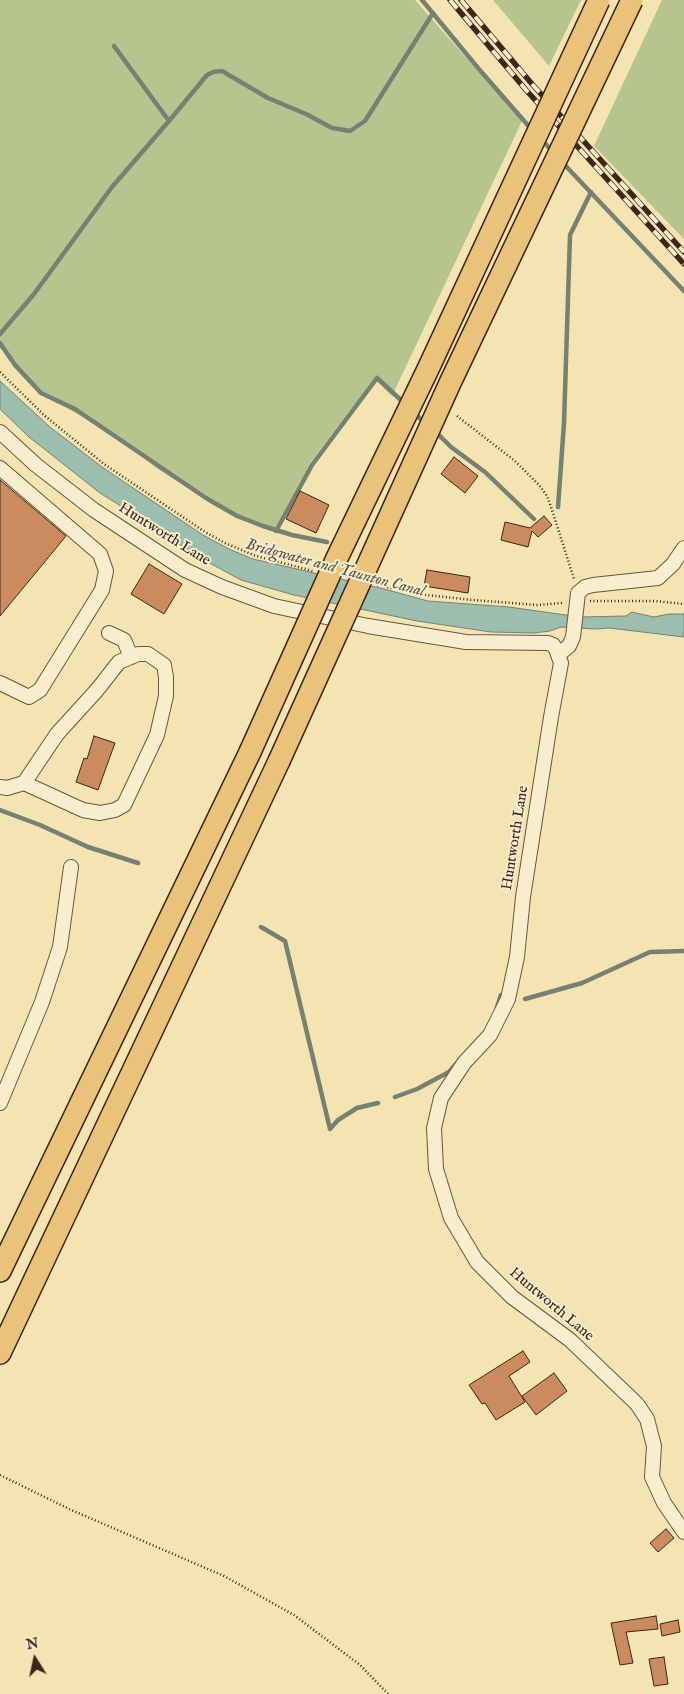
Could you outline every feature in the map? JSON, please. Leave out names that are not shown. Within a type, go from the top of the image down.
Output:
[{"type":"highway","points":[[0,1271],[250,752],[337,558],[429,367],[599,0]]},
{"type":"highway","points":[[0,1353],[279,761],[450,383],[632,0]]},
{"type":"street","name":"Huntworth Lane","points":[[0,432],[36,465],[94,510],[185,570],[222,587],[274,606],[368,626],[466,642],[548,643],[553,645],[559,654],[561,663],[550,717],[523,897],[517,957],[508,999],[490,1035],[464,1063],[441,1098],[434,1128],[436,1169],[451,1218],[477,1262],[512,1297],[570,1340],[637,1404],[647,1419],[654,1446],[652,1477],[664,1503],[684,1532]]},
{"type":"street","points":[[0,468],[100,554],[106,571],[102,590],[40,690],[29,697],[0,683]]},
{"type":"street","points":[[559,654],[568,646],[573,637],[577,597],[585,587],[658,578],[673,564],[684,548]]},
{"type":"street","points":[[109,633],[124,640],[131,657]]},
{"type":"street","points":[[0,787],[7,788],[24,783],[57,734],[97,690],[119,662],[138,654],[148,654],[154,656],[164,665],[166,696],[157,735],[124,805],[115,810],[100,813],[83,810],[24,783]]},
{"type":"street","points":[[0,1103],[42,1002],[60,947],[71,867]]},
{"type":"path","points":[[0,372],[45,416],[104,464],[205,532],[256,556],[320,572]]},
{"type":"path","points":[[457,416],[515,461],[531,476],[547,496],[577,597]]},
{"type":"path","points":[[368,583],[417,594],[537,605],[577,597],[684,604]]},
{"type":"path","points":[[1,1475],[69,1509],[224,1576],[294,1615],[360,1665],[388,1694]]},
{"type":"green space","points":[[0,0],[415,0],[522,121],[392,396],[378,382],[373,380],[311,462],[273,532],[236,517],[208,501],[76,413],[41,395],[21,375],[0,348]]},
{"type":"green space","points":[[493,0],[581,0],[549,66]]},
{"type":"green space","points":[[662,0],[684,0],[684,239],[594,146]]},
{"type":"shaded area","points":[[0,381],[50,427],[102,467],[203,535],[253,559],[428,601],[509,607],[580,617],[626,616],[632,612],[654,617],[684,614],[684,637],[609,628],[561,627],[550,631],[534,633],[491,632],[417,621],[294,595],[241,580],[195,555],[100,493],[29,437],[0,409]]},
{"type":"building","points":[[454,457],[478,476],[465,493],[441,474]]},
{"type":"building","points":[[0,480],[66,536],[0,616]]},
{"type":"building","points":[[300,491],[329,505],[316,533],[286,519]]},
{"type":"building","points":[[544,516],[552,525],[538,537],[532,531],[528,547],[501,540],[505,522],[530,528]]},
{"type":"building","points":[[149,564],[182,584],[164,614],[131,594]]},
{"type":"building","points":[[427,570],[470,577],[468,593],[424,586]]},
{"type":"building","points":[[94,736],[115,743],[98,790],[76,782],[84,758],[87,759]]},
{"type":"building","points":[[523,1351],[530,1362],[509,1376],[525,1402],[496,1420],[485,1403],[482,1404],[469,1385]]},
{"type":"building","points":[[554,1373],[567,1391],[536,1415],[522,1396]]},
{"type":"building","points":[[666,1529],[674,1538],[658,1552],[650,1543]]},
{"type":"building","points":[[656,1616],[658,1629],[626,1632],[633,1663],[620,1665],[611,1623]]},
{"type":"building","points":[[678,1620],[680,1632],[662,1636],[660,1624]]},
{"type":"building","points":[[664,1657],[668,1684],[654,1686],[649,1659]]},
{"type":"waterway","points":[[422,0],[532,130]]},
{"type":"waterway","points":[[0,334],[34,294],[112,187],[207,75],[222,71],[268,98],[306,114],[332,128],[350,131],[365,121],[433,13]]},
{"type":"waterway","points":[[114,46],[169,121]]},
{"type":"waterway","points":[[541,139],[553,152]]},
{"type":"waterway","points":[[561,161],[684,291]]},
{"type":"waterway","points":[[558,507],[564,423],[570,235],[591,192]]},
{"type":"waterway","points":[[0,343],[15,365],[41,393],[75,409],[206,498],[237,516],[263,526],[292,535],[327,542]]},
{"type":"waterway","points":[[276,531],[312,465],[377,378],[404,403]]},
{"type":"waterway","points":[[413,412],[426,424]]},
{"type":"waterway","points":[[436,432],[451,447],[485,472],[534,519]]},
{"type":"waterway","points":[[0,810],[40,825],[88,847],[138,863]]},
{"type":"waterway","points":[[261,927],[285,941],[330,1129],[338,1120],[357,1108],[378,1103]]},
{"type":"waterway","points":[[525,999],[582,983],[650,952],[684,951]]},
{"type":"waterway","points":[[497,1007],[501,995]]},
{"type":"waterway","points":[[395,1097],[417,1089],[449,1072],[456,1064]]},
{"type":"railway","points":[[450,0],[526,90],[684,264]]},
{"type":"railway","points":[[461,0],[532,84],[684,252]]},
{"type":"water label","name":"Bridgwater and Taunton Canal","points":[[335,569]]}]
